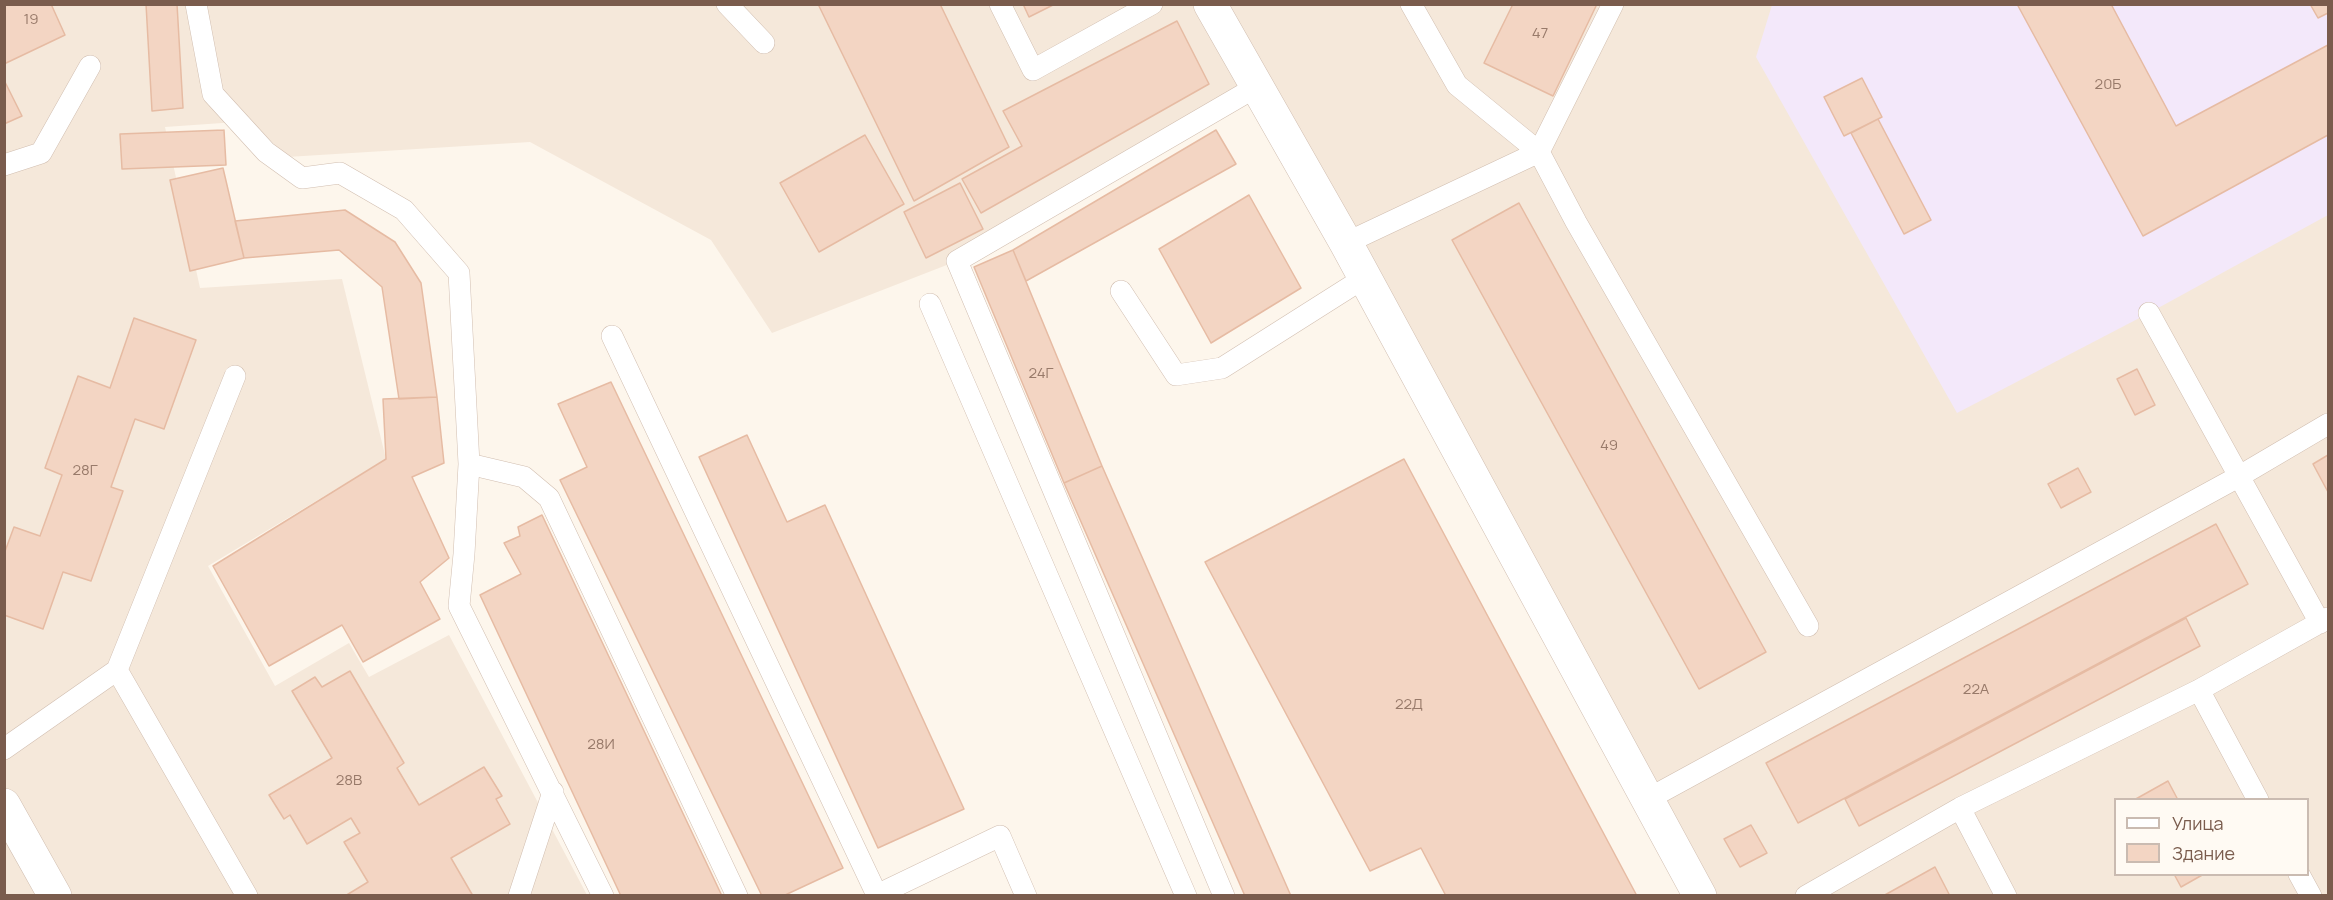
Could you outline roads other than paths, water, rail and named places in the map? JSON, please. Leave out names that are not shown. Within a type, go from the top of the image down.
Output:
[{"type":"street","points":[[1210,4],[1346,243],[1700,896]]},
{"type":"street","points":[[4,805],[55,896]]},
{"type":"lane","points":[[196,4],[213,94],[266,152],[302,178],[340,173],[404,210],[459,273],[469,464],[465,554],[459,606],[603,896]]},
{"type":"lane","points":[[727,4],[764,43]]},
{"type":"lane","points":[[1000,4],[1033,70],[1152,4]]},
{"type":"lane","points":[[1411,4],[1457,85],[1539,152],[1582,232],[1808,626]]},
{"type":"lane","points":[[1346,243],[1539,152],[1613,4]]},
{"type":"lane","points":[[4,165],[41,153],[90,66]]},
{"type":"lane","points":[[1224,896],[957,261],[1256,87]]},
{"type":"lane","points":[[1121,291],[1176,375],[1222,368],[1364,278]]},
{"type":"lane","points":[[930,304],[1186,896]]},
{"type":"lane","points":[[1806,896],[1960,808],[2199,690],[2324,621],[2238,477],[2149,313]]},
{"type":"lane","points":[[612,336],[876,895],[1000,836],[1026,896]]},
{"type":"lane","points":[[4,749],[117,670],[235,376]]},
{"type":"lane","points":[[1648,799],[2238,477],[2328,424]]},
{"type":"lane","points":[[469,464],[524,477],[549,498],[737,896]]},
{"type":"lane","points":[[117,670],[247,896]]},
{"type":"lane","points":[[2199,690],[2257,798]]},
{"type":"lane","points":[[519,896],[553,792]]},
{"type":"lane","points":[[1960,808],[2006,896]]},
{"type":"lane","points":[[2300,876],[2311,896]]}]
